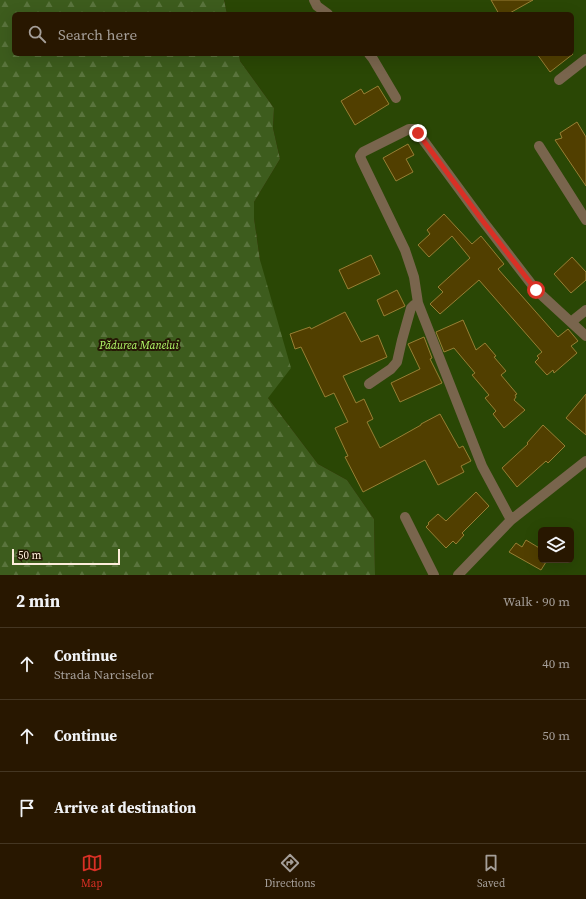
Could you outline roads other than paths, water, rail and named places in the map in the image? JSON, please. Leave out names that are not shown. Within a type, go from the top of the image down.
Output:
[{"type":"street","points":[[314,0],[317,6],[325,12]]},
{"type":"street","points":[[371,56],[396,98]]},
{"type":"street","points":[[559,80],[586,59]]},
{"type":"street","points":[[511,520],[482,466],[418,303],[414,278],[405,250],[361,159],[360,156],[363,152],[409,129],[413,129],[418,133],[536,290],[586,336]]},
{"type":"street","points":[[539,146],[586,220]]},
{"type":"street","points":[[369,384],[391,369],[397,362],[411,308],[418,303]]},
{"type":"street","points":[[571,322],[586,310]]},
{"type":"street","points":[[458,575],[511,520],[586,461]]},
{"type":"street","points":[[405,517],[434,575]]},
{"type":"park label","name":"Pădurea Manelui","points":[[139,345]]}]
